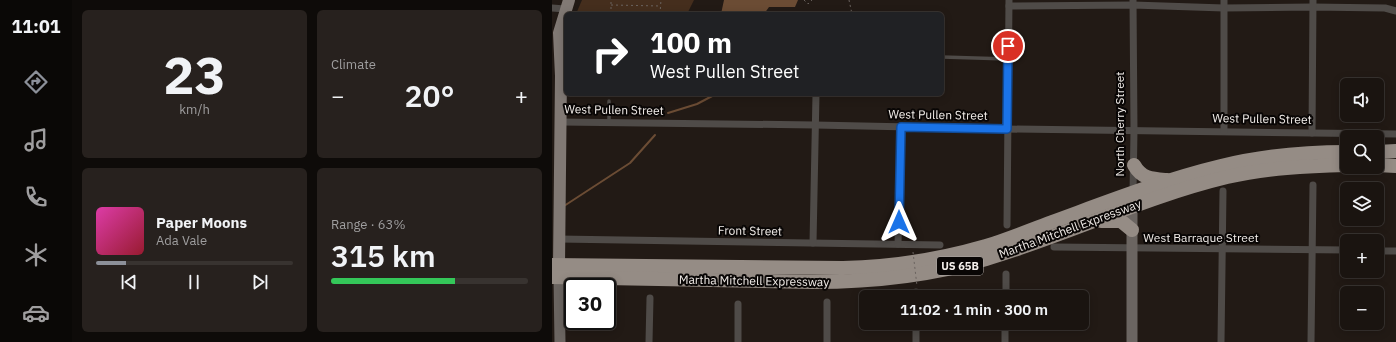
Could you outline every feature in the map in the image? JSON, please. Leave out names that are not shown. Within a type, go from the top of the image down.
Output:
[{"type":"highway","points":[[1384,152],[1396,151]]},
{"type":"highway","name":"Martha Mitchell Expressway","points":[[556,271],[813,282],[879,280],[929,273],[986,259],[1096,221],[1169,180],[1221,166],[1252,160],[1310,153],[1340,152]]},
{"type":"highway","points":[[1134,165],[1138,172],[1143,176],[1153,179],[1169,180]]},
{"type":"highway","name":"Martha Mitchell Expressway","points":[[556,271],[862,268],[897,264],[957,253],[1132,200],[1229,177],[1293,168],[1340,165]]},
{"type":"highway","points":[[1384,165],[1396,166]]},
{"type":"highway","points":[[1096,221],[1121,221],[1132,230]]},
{"type":"main road","points":[[560,342],[556,271],[560,239],[560,197],[556,122],[560,33],[564,17]]},
{"type":"main road","name":"North Cherry Street","points":[[1132,200],[1132,342]]},
{"type":"street","points":[[1224,0],[1224,131]]},
{"type":"street","points":[[1007,225],[1009,3],[1133,3],[1224,8],[1312,3],[1385,8],[1396,11]]},
{"type":"street","name":"North Cherry Street","points":[[1132,200],[1134,165],[1133,3]]},
{"type":"street","points":[[1312,3],[1312,133]]},
{"type":"street","points":[[552,8],[567,5]]},
{"type":"street","points":[[813,243],[816,96]]},
{"type":"street","name":"West Pullen Street","points":[[556,122],[1396,134]]},
{"type":"street","points":[[898,244],[901,127]]},
{"type":"street","points":[[1311,342],[1313,185]]},
{"type":"street","points":[[1221,342],[1223,191]]},
{"type":"street","name":"Front Street","points":[[560,239],[940,245]]},
{"type":"street","name":"West Barraque Street","points":[[1054,247],[1340,250]]},
{"type":"street","points":[[1384,251],[1396,251]]},
{"type":"street","points":[[1006,274],[1006,290]]},
{"type":"street","points":[[649,342],[650,298]]},
{"type":"street","points":[[827,342],[828,302]]},
{"type":"street","points":[[738,304],[738,342]]},
{"type":"street","points":[[916,330],[916,342]]},
{"type":"street","points":[[1005,330],[1005,342]]},
{"type":"lane","points":[[944,57],[1008,59]]},
{"type":"lane","points":[[609,101],[609,123]]},
{"type":"path","points":[[611,0],[611,12]]},
{"type":"path","points":[[660,12],[661,0]]},
{"type":"path","points":[[804,0],[808,4],[812,0]]},
{"type":"path","points":[[849,0],[852,12]]},
{"type":"path","points":[[611,5],[661,6]]},
{"type":"path","points":[[913,252],[917,290]]},
{"type":"shaded area","points":[[582,0],[694,0],[688,12],[577,12]]},
{"type":"shaded area","points":[[724,0],[798,0],[795,7],[769,7],[765,12],[721,12]]},
{"type":"waterway","points":[[668,113],[697,104],[712,96]]},
{"type":"waterway","points":[[564,206],[630,163],[655,135]]},
{"type":"route","points":[[899,222],[901,127],[1007,129],[1008,46]]}]
